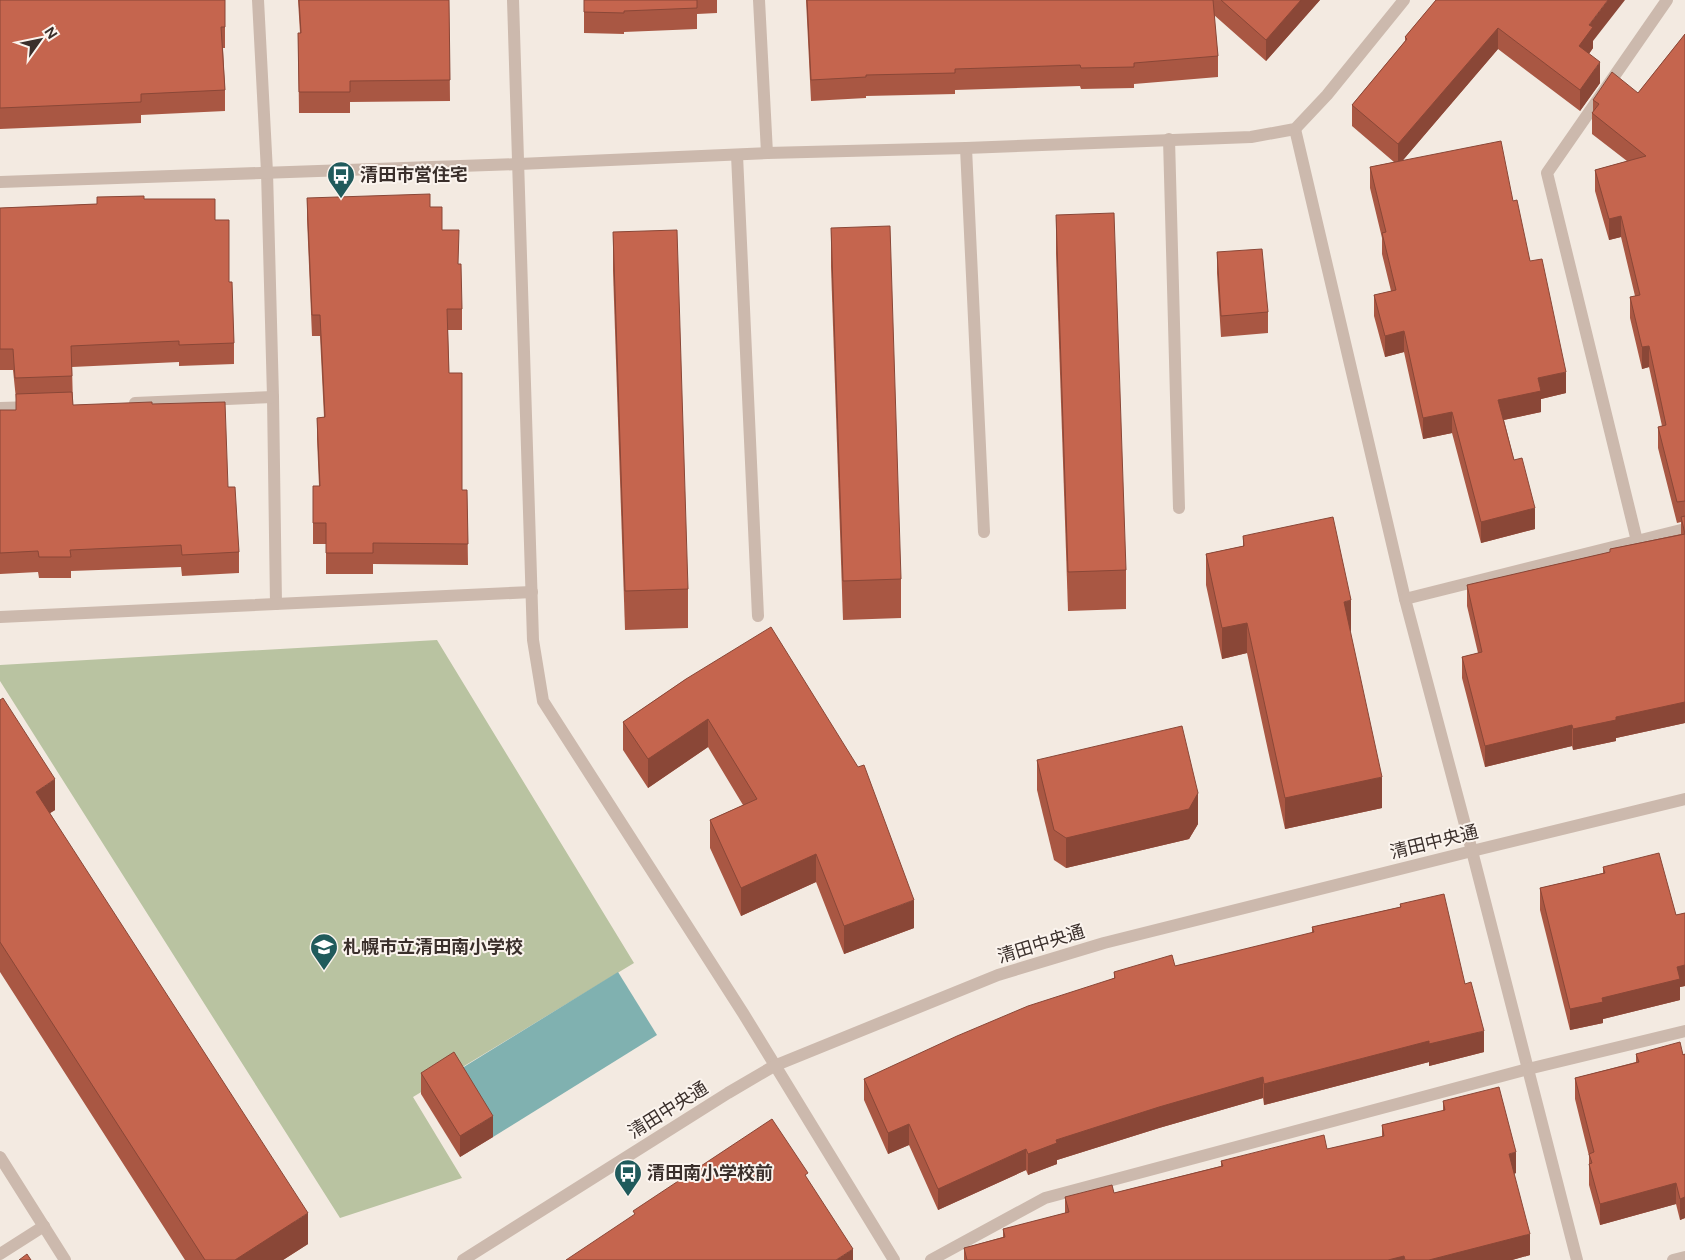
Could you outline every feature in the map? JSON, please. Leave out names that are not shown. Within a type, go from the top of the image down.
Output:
[{"type":"street","points":[[258,0],[267,172],[276,604]]},
{"type":"street","points":[[513,0],[533,640],[543,701],[743,1013],[894,1260]]},
{"type":"street","points":[[759,0],[766,153]]},
{"type":"street","points":[[0,182],[1252,137],[1294,129],[1327,95],[1404,0]]},
{"type":"street","points":[[1637,541],[1547,173],[1667,0]]},
{"type":"street","points":[[1294,129],[1405,599],[1472,850],[1576,1260]]},
{"type":"street","points":[[1169,139],[1179,508]]},
{"type":"street","points":[[966,148],[984,532]]},
{"type":"street","points":[[737,155],[758,616]]},
{"type":"street","points":[[127,403],[273,397]]},
{"type":"street","points":[[0,408],[49,406]]},
{"type":"street","points":[[1405,599],[1685,529]]},
{"type":"street","points":[[0,617],[532,592]]},
{"type":"street","name":"清田中央通","points":[[463,1260],[774,1066],[998,975],[1104,943],[1685,798]]},
{"type":"street","points":[[932,1260],[1045,1198],[1528,1069],[1685,1031]]},
{"type":"street","points":[[0,1157],[65,1260]]},
{"type":"street","points":[[0,1254],[44,1226]]},
{"type":"street","points":[[1673,1260],[1685,1257]]},
{"type":"green space","points":[[437,640],[634,963],[413,1097],[462,1178],[340,1218],[0,681],[0,665]]},
{"type":"water","points":[[618,972],[657,1035],[493,1137],[454,1073]]},
{"type":"building","points":[[0,0],[225,0],[225,27],[221,27],[225,90],[141,94],[141,102],[0,108]]},
{"type":"building","points":[[299,0],[449,0],[450,80],[350,81],[350,92],[299,92],[298,33],[301,33]]},
{"type":"building","points":[[584,0],[697,0],[697,8],[624,11],[624,13],[584,12]]},
{"type":"building","points":[[807,0],[1213,0],[1218,56],[1134,63],[1134,67],[1081,68],[1080,65],[955,69],[955,73],[866,75],[866,77],[811,80]]},
{"type":"building","points":[[1221,0],[1301,0],[1266,40]]},
{"type":"building","points":[[1436,0],[1608,0],[1589,25],[1593,27],[1579,46],[1600,62],[1580,90],[1498,28],[1398,144],[1352,105],[1407,39],[1405,37]]},
{"type":"building","points":[[1685,34],[1685,501],[1677,502],[1658,427],[1666,425],[1649,346],[1642,347],[1630,297],[1640,295],[1621,216],[1609,219],[1595,170],[1646,156],[1592,113],[1599,104],[1593,100],[1612,72],[1638,93]]},
{"type":"building","points":[[1501,141],[1513,201],[1517,200],[1530,261],[1542,259],[1566,372],[1538,378],[1541,391],[1498,400],[1514,460],[1522,458],[1535,508],[1481,522],[1452,412],[1423,418],[1404,331],[1385,336],[1374,295],[1396,290],[1382,233],[1386,232],[1370,167]]},
{"type":"building","points":[[430,194],[430,207],[442,207],[442,230],[459,230],[458,264],[461,264],[462,309],[447,309],[449,373],[462,373],[462,490],[467,490],[468,544],[373,543],[373,553],[326,553],[326,523],[313,523],[313,486],[320,486],[317,418],[325,417],[320,315],[312,315],[307,198]]},
{"type":"building","points":[[144,196],[144,199],[215,199],[215,220],[229,220],[229,282],[232,282],[234,343],[179,345],[179,341],[71,346],[72,376],[15,378],[13,349],[0,349],[0,208],[97,204],[97,197]]},
{"type":"building","points":[[1114,213],[1126,570],[1068,572],[1056,215]]},
{"type":"building","points":[[890,226],[901,579],[843,581],[831,228]]},
{"type":"building","points":[[677,230],[688,589],[625,591],[613,232]]},
{"type":"building","points":[[1262,249],[1268,312],[1221,316],[1217,252]]},
{"type":"building","points":[[72,392],[73,405],[225,402],[228,487],[235,487],[239,552],[182,555],[181,545],[70,550],[71,557],[39,557],[38,551],[0,553],[0,410],[16,410],[16,394]]},
{"type":"building","points":[[1685,516],[1685,534],[1681,517]]},
{"type":"building","points":[[1333,517],[1351,600],[1344,602],[1382,777],[1285,798],[1247,623],[1222,628],[1206,554],[1244,546],[1243,536]]},
{"type":"building","points":[[1685,534],[1685,702],[1616,717],[1616,720],[1573,729],[1572,725],[1485,746],[1462,657],[1482,652],[1467,585],[1610,552],[1610,549]]},
{"type":"building","points":[[771,627],[858,767],[864,765],[914,900],[844,926],[816,854],[741,888],[710,820],[757,799],[708,719],[648,759],[623,722],[686,679]]},
{"type":"building","points":[[3,698],[55,779],[36,792],[308,1213],[235,1260],[205,1260],[0,942],[0,700]]},
{"type":"building","points":[[1182,726],[1198,793],[1189,809],[1066,838],[1054,830],[1037,760]]},
{"type":"building","points":[[1659,853],[1676,915],[1685,913],[1685,965],[1677,967],[1680,979],[1602,998],[1603,1002],[1570,1009],[1540,888],[1605,873],[1603,867]]},
{"type":"building","points":[[1444,894],[1465,984],[1471,982],[1484,1031],[1429,1044],[1429,1041],[1264,1084],[1263,1077],[1159,1107],[1056,1140],[1057,1143],[1028,1154],[1026,1149],[938,1189],[909,1124],[888,1133],[864,1079],[1028,1006],[1115,978],[1114,972],[1172,955],[1175,966],[1314,932],[1312,927],[1401,907],[1400,904]]},
{"type":"building","points":[[1680,1042],[1683,1055],[1685,1054],[1685,1197],[1680,1199],[1676,1183],[1600,1204],[1589,1164],[1592,1163],[1589,1154],[1594,1152],[1575,1078],[1639,1062],[1636,1054]]},
{"type":"building","points":[[454,1052],[493,1116],[460,1136],[421,1073]]},
{"type":"building","points":[[1499,1087],[1516,1152],[1509,1154],[1530,1234],[1429,1260],[1405,1260],[1404,1256],[1388,1260],[967,1260],[964,1248],[1005,1237],[1003,1229],[1069,1212],[1065,1197],[1112,1185],[1114,1193],[1223,1166],[1221,1161],[1324,1135],[1327,1149],[1384,1136],[1382,1125],[1445,1110],[1443,1101]]},
{"type":"building","points":[[772,1119],[808,1173],[805,1175],[853,1249],[836,1260],[566,1260],[635,1214],[633,1211]]},
{"type":"building","points":[[27,1254],[31,1260],[19,1260]]},
{"type":"place","name":"清田市営住宅","points":[[341,199]]},
{"type":"place","name":"札幌市立清田南小学校","points":[[324,971]]},
{"type":"place","name":"清田南小学校前","points":[[628,1197]]}]
